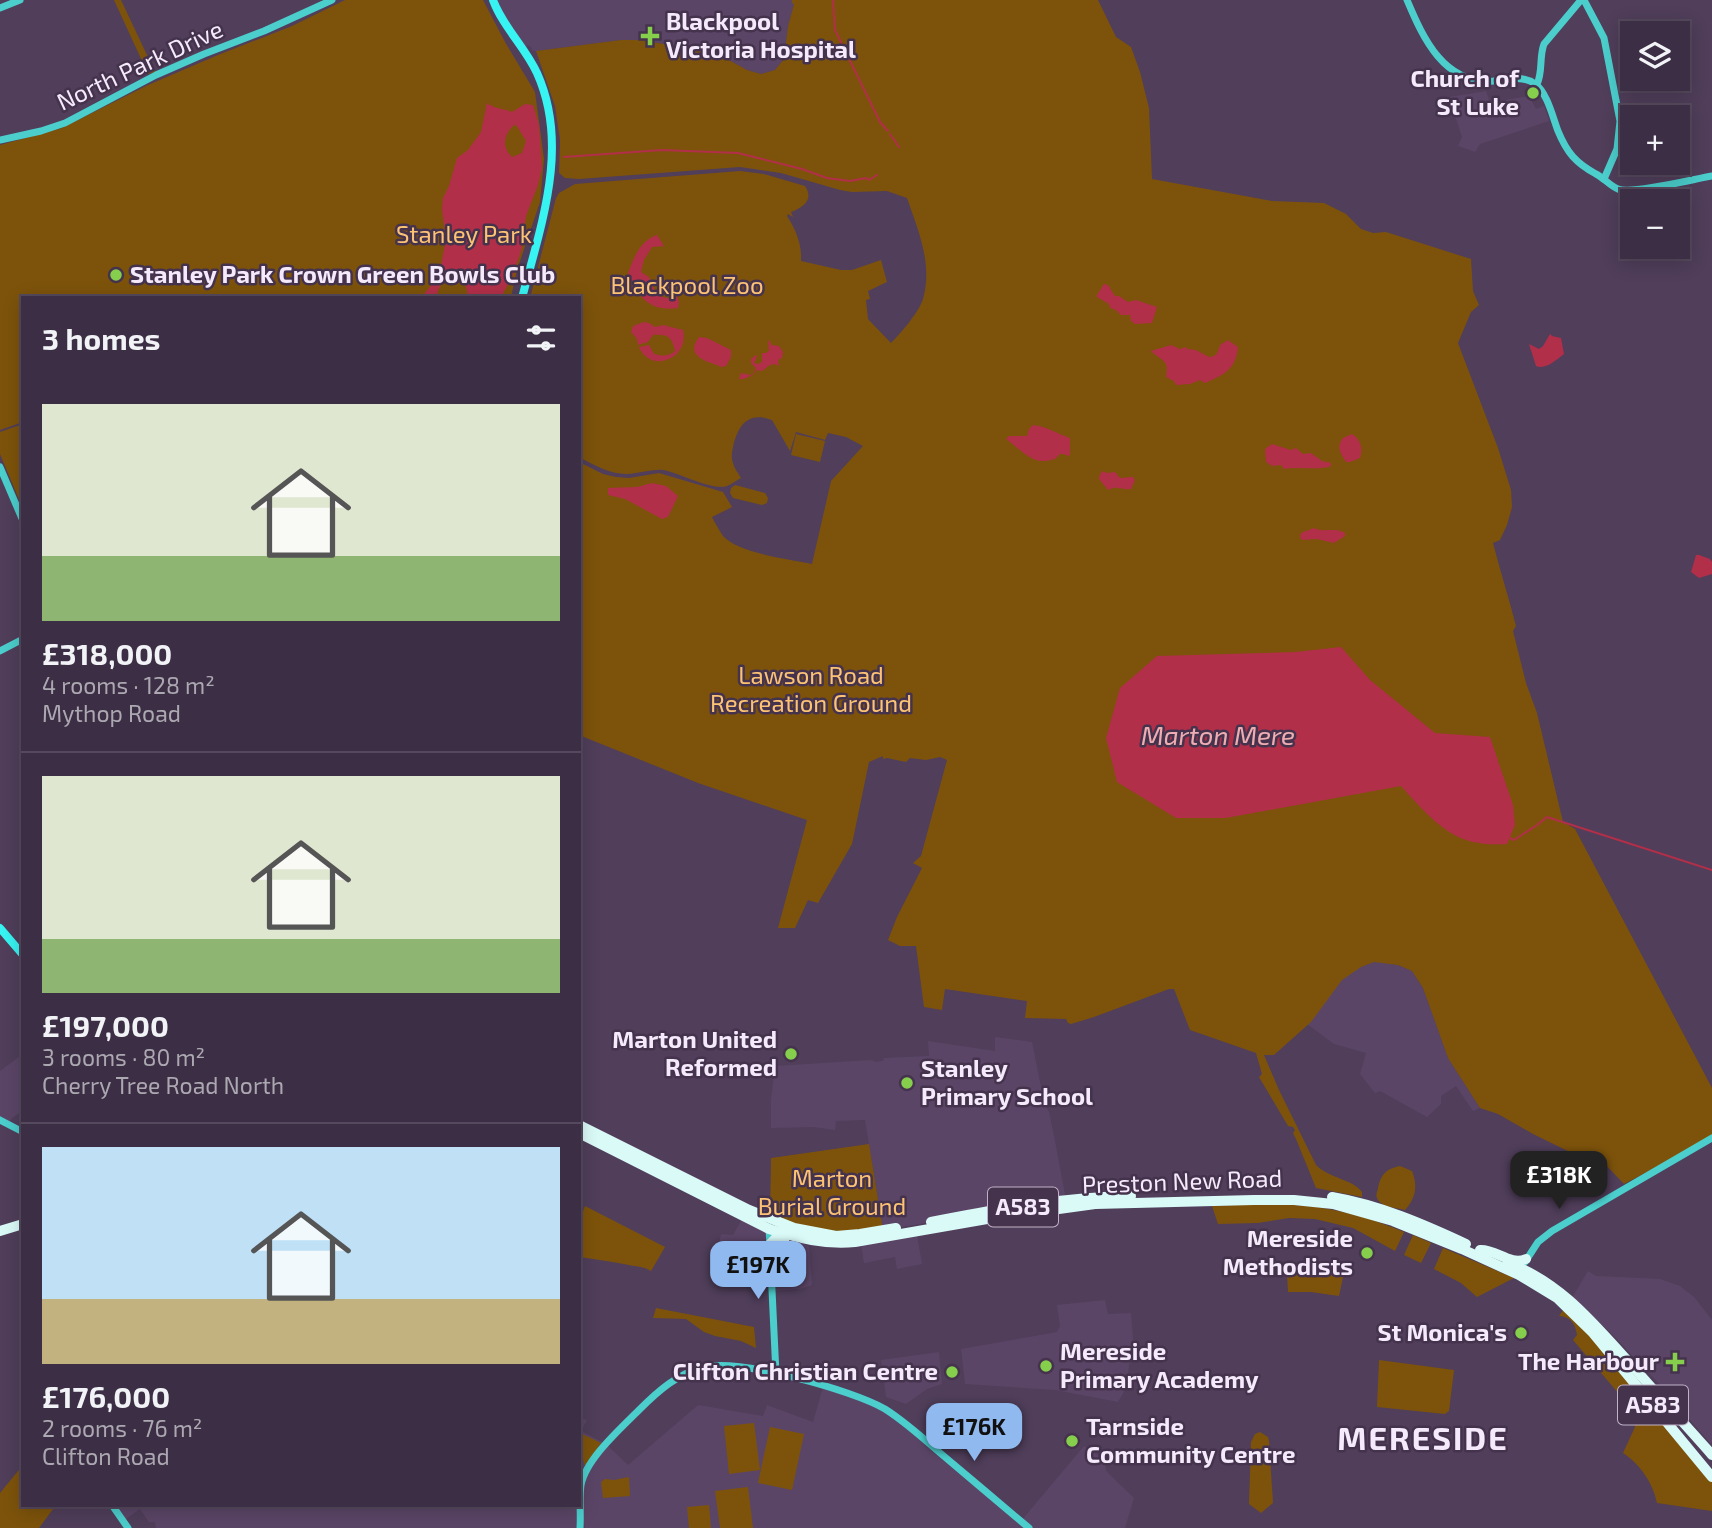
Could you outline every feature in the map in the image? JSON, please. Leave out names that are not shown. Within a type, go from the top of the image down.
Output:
[{"type":"highway","name":"Preston New Road","points":[[581,1126],[741,1206],[770,1224],[836,1236],[1102,1196],[1294,1194],[1332,1198],[1428,1226],[1522,1268],[1556,1288],[1596,1325],[1712,1455]]},
{"type":"highway","name":"Preston New Road","points":[[581,1134],[770,1224],[811,1240],[845,1243],[1102,1203],[1294,1200],[1366,1208],[1462,1249],[1522,1268],[1582,1321],[1712,1477]]},
{"type":"highway","points":[[0,1231],[21,1225]]},
{"type":"highway","name":"A583","points":[[770,1244],[776,1238],[817,1244],[845,1243]]},
{"type":"main road","points":[[493,0],[502,20],[538,75],[552,141],[551,186],[523,296]]},
{"type":"main road","points":[[0,928],[21,952]]},
{"type":"street","points":[[0,8],[20,0]]},
{"type":"street","name":"North Park Drive","points":[[0,139],[58,125],[156,75],[264,32],[332,0]]},
{"type":"street","points":[[1407,0],[1430,47],[1437,57],[1457,73],[1475,80],[1518,78],[1536,84],[1545,97],[1560,136],[1572,156],[1580,165],[1604,178],[1615,188],[1623,191],[1637,190],[1712,176]]},
{"type":"street","points":[[1536,84],[1539,81],[1544,44],[1582,0],[1604,38],[1620,121],[1616,152],[1604,178]]},
{"type":"street","points":[[0,467],[21,516]]},
{"type":"street","points":[[0,651],[21,640]]},
{"type":"street","points":[[0,1120],[21,1131]]},
{"type":"street","points":[[1522,1268],[1538,1242],[1552,1231],[1712,1138]]},
{"type":"street","points":[[770,1224],[776,1374]]},
{"type":"street","points":[[758,1370],[769,1367],[777,1359]]},
{"type":"street","points":[[777,1359],[790,1377]]},
{"type":"street","points":[[582,1528],[582,1483],[587,1470],[596,1454],[626,1422],[666,1386],[686,1374],[707,1367],[735,1366],[790,1377],[853,1395],[883,1408],[1029,1528]]},
{"type":"street","points":[[113,1507],[128,1528]]},
{"type":"shaded area","name":"Blackpool Victoria Hospital","points":[[493,0],[795,0],[788,26],[784,59],[775,70],[761,74],[747,70],[718,54],[640,40],[536,51],[531,50],[528,45],[523,50]]},
{"type":"shaded area","points":[[1486,91],[1492,108],[1506,104],[1505,100],[1529,96],[1536,109],[1544,106],[1549,121],[1480,144],[1475,152],[1458,146],[1462,137],[1449,97]]},
{"type":"shaded area","points":[[1375,961],[1398,965],[1412,971],[1423,988],[1448,1058],[1480,1108],[1473,1111],[1456,1086],[1441,1096],[1441,1104],[1427,1117],[1380,1091],[1375,1093],[1360,1074],[1366,1053],[1334,1044],[1307,1024],[1340,978],[1357,967]]},
{"type":"shaded area","points":[[995,1037],[1032,1042],[1066,1200],[883,1230],[865,1120],[836,1121],[835,1130],[814,1127],[771,1128],[775,1066],[871,1060],[876,1062],[883,1061],[884,1058],[929,1056],[928,1041],[995,1051]]},
{"type":"shaded area","points":[[21,1055],[21,1112],[12,1118],[8,1125],[0,1120],[0,1071]]},
{"type":"shaded area","points":[[744,1216],[794,1236],[809,1247],[812,1285],[800,1289],[772,1291],[771,1282],[745,1281],[744,1287],[712,1281],[721,1234],[733,1235]]},
{"type":"shaded area","points":[[917,1235],[922,1264],[897,1269],[895,1257],[864,1263],[861,1244]]},
{"type":"shaded area","name":"The Harbour","points":[[1588,1271],[1596,1276],[1660,1279],[1680,1286],[1694,1297],[1712,1320],[1712,1442],[1710,1443],[1613,1335],[1572,1298]]},
{"type":"shaded area","name":"Mereside Primary Academy","points":[[1105,1300],[1108,1314],[1131,1313],[1133,1338],[1126,1388],[1118,1402],[1055,1390],[965,1384],[961,1349],[1057,1332],[1060,1326],[1057,1305]]},
{"type":"shaded area","points":[[939,1352],[942,1384],[927,1389],[906,1404],[886,1397],[881,1360]]},
{"type":"shaded area","points":[[823,1387],[883,1408],[1021,1521],[1084,1446],[1105,1460],[1106,1471],[1134,1498],[1125,1528],[585,1528],[582,1510],[580,1528],[156,1528],[155,1522],[149,1522],[140,1509],[123,1521],[113,1507],[581,1507],[581,1431],[606,1444],[628,1465],[698,1405],[763,1416],[767,1405],[813,1422]]},
{"type":"shaded area","points":[[581,1418],[587,1420],[581,1431]]},
{"type":"green space","points":[[114,0],[121,0],[155,72],[148,74]]},
{"type":"green space","name":"Stanley Park","points":[[345,0],[483,0],[535,92],[544,159],[540,202],[511,296],[21,296],[21,423],[0,430],[0,145],[62,128],[148,85],[292,26]]},
{"type":"green space","points":[[792,0],[1098,0],[1116,37],[1131,47],[1140,72],[1149,108],[1152,179],[1272,201],[1324,203],[1346,214],[1361,229],[1373,233],[1386,232],[1471,259],[1473,291],[1479,305],[1471,312],[1458,343],[1511,490],[1512,507],[1507,525],[1500,540],[1493,543],[1516,626],[1513,631],[1526,683],[1537,713],[1563,822],[1575,829],[1712,1088],[1712,1138],[1624,1184],[1602,1161],[1580,1157],[1498,1114],[1480,1108],[1448,1058],[1423,988],[1412,971],[1398,965],[1374,962],[1342,980],[1311,1022],[1274,1055],[1264,1055],[1316,1165],[1358,1188],[1362,1197],[1316,1188],[1293,1133],[1295,1130],[1288,1126],[1259,1077],[1262,1074],[1256,1053],[1190,1030],[1174,989],[1071,1024],[1066,1019],[1025,1018],[1027,1001],[945,989],[942,1010],[924,1007],[916,946],[900,946],[888,940],[922,868],[913,863],[921,856],[947,760],[940,757],[926,760],[910,758],[906,762],[883,759],[883,756],[869,762],[852,844],[818,903],[808,900],[795,928],[778,928],[807,820],[698,783],[581,736],[581,463],[616,477],[629,478],[659,473],[723,492],[732,507],[712,517],[723,536],[730,542],[764,554],[812,564],[831,481],[863,446],[846,437],[828,433],[825,440],[796,432],[790,451],[772,420],[756,417],[741,426],[732,451],[734,465],[741,478],[721,487],[663,470],[628,474],[613,472],[581,458],[581,296],[531,296],[559,193],[575,184],[740,171],[764,174],[805,186],[808,199],[800,208],[791,212],[793,217],[788,214],[787,216],[798,237],[801,261],[852,270],[881,260],[887,282],[868,291],[868,319],[891,343],[921,304],[926,273],[923,247],[907,198],[887,191],[852,192],[781,173],[740,167],[565,178],[559,173],[560,140],[555,106],[536,51],[640,40],[718,54],[747,70],[761,74],[775,70],[784,59],[794,4]]},
{"type":"green space","points":[[21,425],[21,504],[0,454],[0,432]]},
{"type":"green space","points":[[796,434],[825,441],[820,462],[791,455]]},
{"type":"green space","points":[[735,485],[765,493],[767,503],[762,505],[733,498],[730,493]]},
{"type":"green space","name":"Marton Burial Ground","points":[[869,1144],[883,1230],[836,1236],[770,1219],[771,1158]]},
{"type":"green space","points":[[1400,1166],[1412,1171],[1415,1182],[1414,1196],[1405,1210],[1383,1204],[1376,1195],[1383,1176]]},
{"type":"green space","points":[[1297,1205],[1332,1210],[1366,1218],[1404,1232],[1395,1251],[1353,1228],[1315,1219],[1289,1218],[1258,1223],[1218,1224],[1212,1206]]},
{"type":"green space","points":[[585,1206],[665,1247],[651,1271],[581,1257],[581,1217]]},
{"type":"green space","points":[[1413,1235],[1431,1243],[1421,1263],[1404,1255]]},
{"type":"green space","points":[[1443,1248],[1514,1278],[1477,1297],[1461,1283],[1434,1269]]},
{"type":"green space","points":[[1294,1268],[1341,1273],[1343,1277],[1339,1296],[1288,1292],[1287,1274]]},
{"type":"green space","points":[[1566,1306],[1712,1477],[1712,1511],[1657,1503],[1645,1475],[1623,1453],[1635,1427],[1631,1408],[1573,1340],[1577,1335],[1574,1324],[1559,1316]]},
{"type":"green space","points":[[656,1308],[754,1327],[756,1348],[741,1341],[704,1332],[686,1319],[653,1318]]},
{"type":"green space","points":[[1379,1360],[1454,1370],[1449,1411],[1445,1414],[1377,1407]]},
{"type":"green space","points":[[754,1423],[760,1470],[729,1474],[724,1426]]},
{"type":"green space","points":[[770,1427],[804,1434],[792,1490],[758,1483]]},
{"type":"green space","points":[[1260,1432],[1268,1437],[1269,1441],[1273,1503],[1261,1513],[1249,1504],[1251,1442],[1255,1434]]},
{"type":"green space","points":[[581,1433],[601,1443],[585,1466],[581,1453]]},
{"type":"green space","points":[[21,1467],[21,1507],[55,1507],[39,1528],[0,1528],[0,1493]]},
{"type":"green space","points":[[629,1477],[630,1496],[603,1498],[601,1482],[605,1479]]},
{"type":"green space","points":[[748,1487],[753,1528],[720,1528],[715,1491]]},
{"type":"green space","points":[[709,1505],[711,1528],[689,1528],[687,1507]]},
{"type":"water","points":[[487,103],[512,112],[525,104],[533,105],[539,125],[542,168],[526,216],[522,248],[513,275],[502,296],[468,296],[460,277],[452,275],[443,281],[436,296],[423,296],[441,265],[446,240],[443,198],[457,158],[468,150],[481,132]],"holes":[[[514,125],[526,141],[522,153],[512,157],[506,149],[506,136]]]},
{"type":"water","points":[[657,235],[664,246],[652,247],[641,272],[649,277],[662,297],[677,296],[678,308],[659,308],[646,301],[628,273],[642,245]]},
{"type":"water","points":[[1104,284],[1108,285],[1115,296],[1128,302],[1136,300],[1157,307],[1152,323],[1135,324],[1130,315],[1121,315],[1110,308],[1109,304],[1097,297]]},
{"type":"water","points":[[644,322],[655,327],[663,325],[683,330],[681,349],[668,360],[652,360],[644,355],[639,347],[649,345],[654,354],[660,355],[675,351],[669,337],[662,335],[653,335],[648,342],[638,345],[631,332],[633,326]]},
{"type":"water","points":[[1550,334],[1561,338],[1564,354],[1547,366],[1536,366],[1529,344],[1539,349]]},
{"type":"water","points":[[699,337],[731,350],[726,366],[710,363],[696,354],[694,349]]},
{"type":"water","points":[[1228,340],[1238,347],[1235,361],[1223,374],[1205,383],[1200,380],[1176,385],[1166,377],[1166,363],[1151,351],[1171,345],[1180,349],[1186,347],[1196,350],[1209,357],[1216,354],[1221,344]]},
{"type":"water","points":[[768,341],[771,345],[779,346],[783,352],[782,358],[778,360],[779,366],[770,365],[762,371],[757,370],[754,374],[749,377],[739,379],[741,373],[754,373],[756,368],[751,359],[756,355],[754,363],[762,362],[762,353],[769,351]]},
{"type":"water","points":[[1033,425],[1070,438],[1070,455],[1060,454],[1055,459],[1038,461],[1006,439],[1009,436],[1027,436]]},
{"type":"water","points":[[1352,434],[1359,442],[1361,454],[1360,458],[1346,462],[1339,447],[1343,438]]},
{"type":"water","points":[[1272,444],[1291,450],[1296,448],[1303,454],[1311,453],[1322,461],[1331,463],[1331,466],[1284,469],[1281,465],[1272,466],[1266,462],[1265,449]]},
{"type":"water","points":[[1103,471],[1115,472],[1120,478],[1133,477],[1135,480],[1131,489],[1108,490],[1099,479]]},
{"type":"water","points":[[652,483],[666,486],[678,496],[668,517],[662,519],[625,499],[608,495],[608,488],[637,487]]},
{"type":"water","points":[[1314,528],[1341,531],[1345,536],[1334,543],[1317,539],[1302,540],[1301,533]]},
{"type":"water","points":[[1696,555],[1710,559],[1712,574],[1699,578],[1691,572]]},
{"type":"water","name":"Marton Mere","points":[[1341,647],[1370,680],[1435,733],[1490,737],[1513,805],[1515,825],[1507,844],[1482,844],[1456,836],[1436,822],[1401,786],[1226,818],[1176,818],[1117,782],[1106,738],[1120,688],[1157,656],[1295,652]]},
{"type":"waterway","points":[[833,0],[835,30],[880,122],[888,131]]},
{"type":"waterway","points":[[890,134],[899,147]]},
{"type":"waterway","points":[[564,157],[662,150],[738,153],[827,178],[869,180],[877,175]]},
{"type":"waterway","points":[[1510,838],[1514,840],[1547,817],[1712,870]]},
{"type":"place","name":"Blackpool Victoria Hospital","points":[[650,36]]},
{"type":"place","name":"Church of St Luke","points":[[1533,93]]},
{"type":"place","name":"Stanley Park Crown Green Bowls Club","points":[[116,275]]},
{"type":"place","name":"Marton United Reformed","points":[[791,1054]]},
{"type":"place","name":"Stanley Primary School","points":[[907,1083]]},
{"type":"place","name":"Mereside Methodists","points":[[1367,1253]]},
{"type":"place","name":"St Monica's","points":[[1521,1333]]},
{"type":"place","name":"The Harbour","points":[[1675,1362]]},
{"type":"place","name":"Mereside Primary Academy","points":[[1046,1366]]},
{"type":"place","name":"Clifton Christian Centre","points":[[952,1372]]},
{"type":"place","name":"Tarnside Community Centre","points":[[1072,1441]]},
{"type":"district","name":"MERESIDE","points":[[1423,1439]]},
{"type":"park label","name":"Blackpool Zoo","points":[[687,286]]},
{"type":"park label","name":"Lawson Road Recreation Ground","points":[[811,690]]}]
